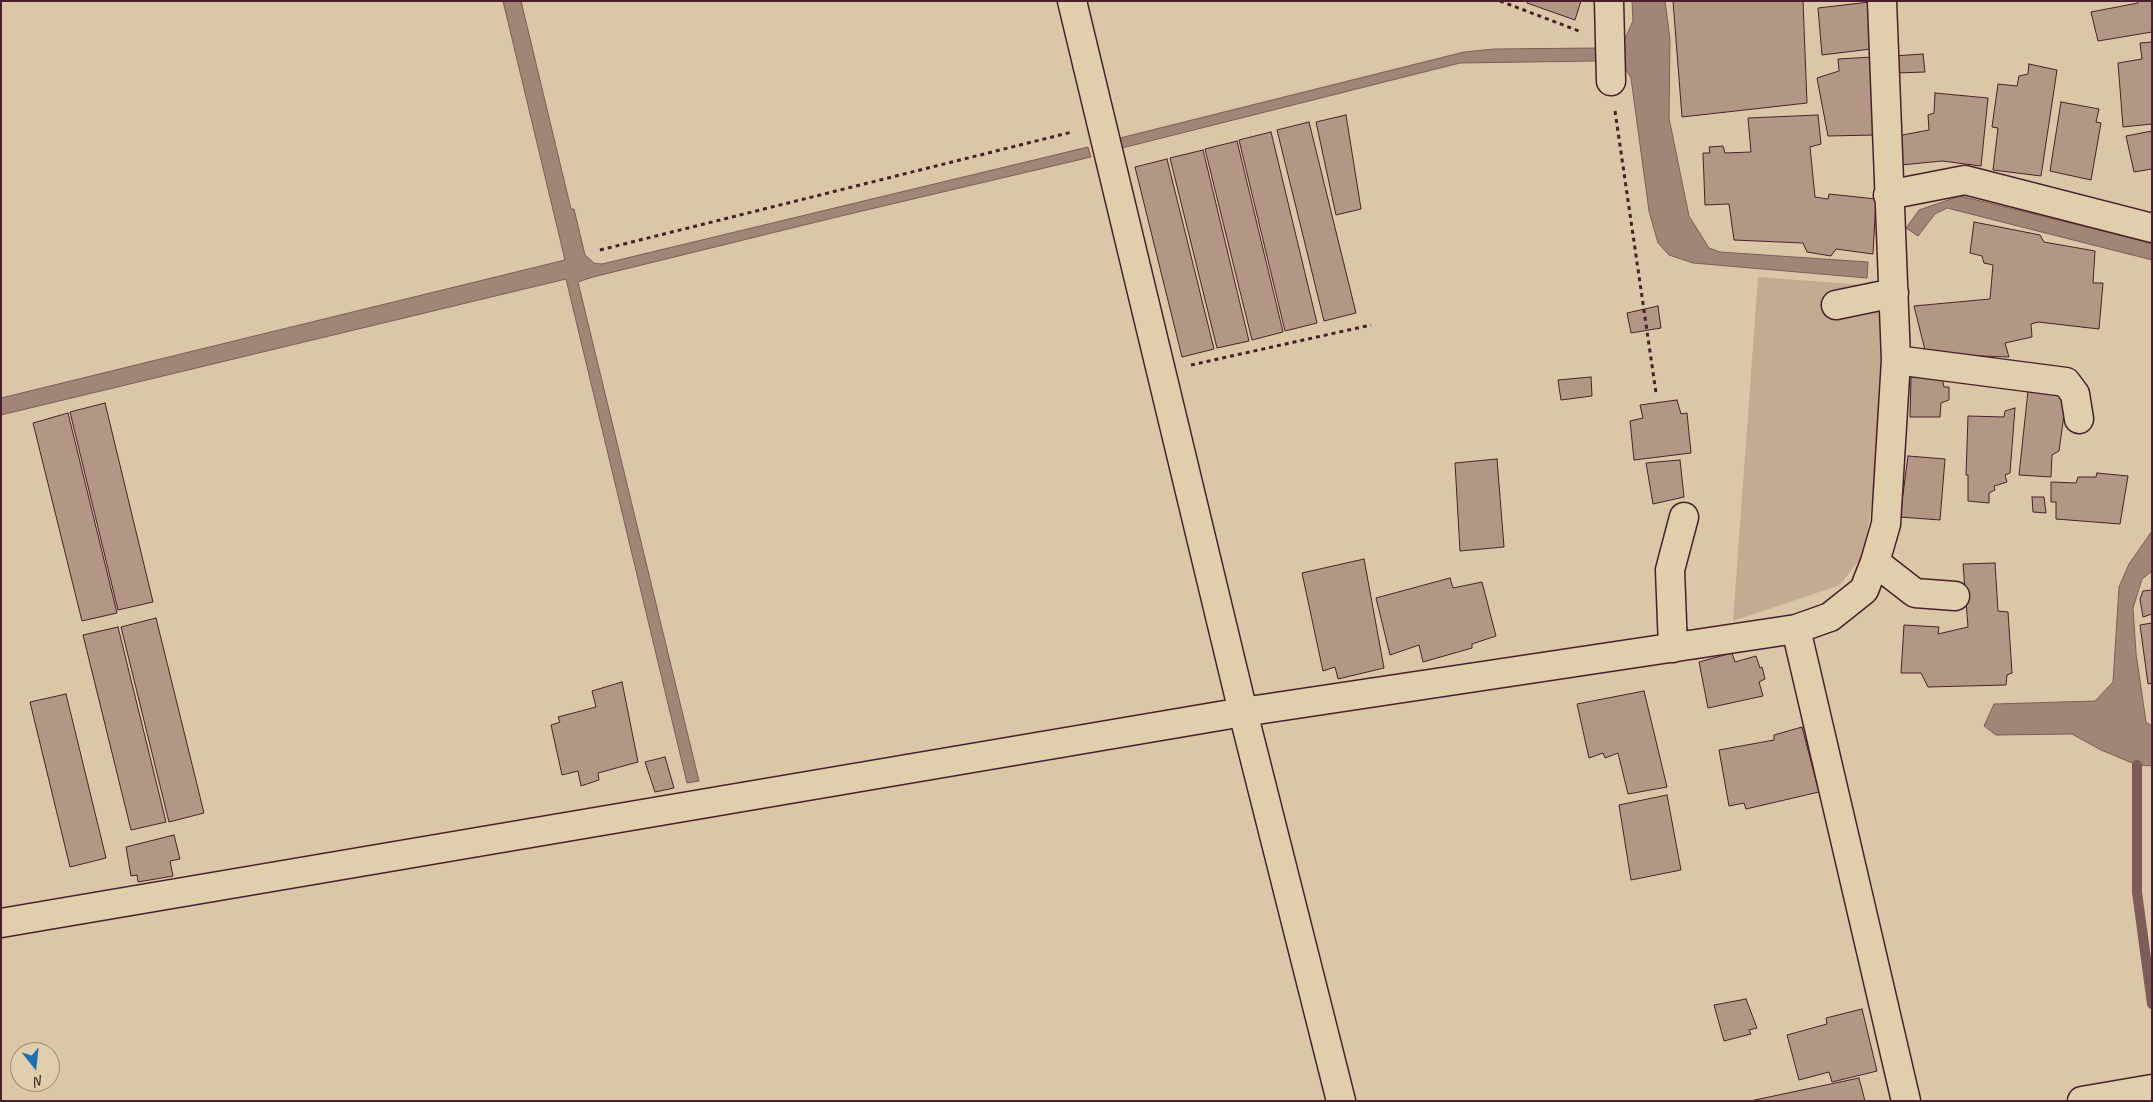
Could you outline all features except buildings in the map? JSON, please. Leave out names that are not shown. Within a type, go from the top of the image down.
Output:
[{"type":"street","points":[[1072,1],[1243,712],[1341,1101]]},
{"type":"street","points":[[1609,1],[1611,80]]},
{"type":"street","points":[[1,923],[1243,712],[1796,629],[1830,617],[1864,590],[1875,562],[1886,524],[1896,360],[1888,195],[1882,1]]},
{"type":"street","points":[[1888,195],[1966,180],[2152,228]]},
{"type":"street","points":[[1836,305],[1894,293]]},
{"type":"street","points":[[1896,360],[2066,382],[2075,394],[2079,419]]},
{"type":"street","points":[[1673,648],[1670,570],[1684,517]]},
{"type":"street","points":[[1875,562],[1915,592],[1955,596]]},
{"type":"street","points":[[1796,629],[1906,1101]]},
{"type":"street","points":[[2082,1101],[2152,1089]]},
{"type":"path","points":[[1500,1],[1610,43]]},
{"type":"path","points":[[1611,80],[1656,393]]},
{"type":"path","points":[[600,250],[1102,125]]},
{"type":"path","points":[[1161,371],[1370,325]]},
{"type":"shaded area","points":[[503,1],[521,1],[571,209],[574,209],[585,255],[594,263],[602,264],[1088,147],[1091,157],[841,216],[578,282],[699,781],[687,783],[566,279],[1,415],[1,398],[565,260]]},
{"type":"shaded area","points":[[1632,1],[1665,1],[1670,39],[1669,118],[1689,216],[1709,248],[1720,252],[1868,262],[1867,278],[1693,263],[1669,255],[1658,243],[1649,211],[1631,78],[1625,68],[1595,61],[1460,63],[1122,148],[1120,138],[1464,52],[1494,49],[1597,48],[1623,43],[1633,21]]},
{"type":"shaded area","points":[[1960,196],[2152,243],[2152,260],[1947,208],[1935,214],[1918,236],[1906,228],[1919,210]]},
{"type":"shaded area","points":[[1758,277],[1878,286],[1884,331],[1879,455],[1864,554],[1840,585],[1733,621]]},
{"type":"shaded area","points":[[2152,531],[2152,571],[2142,579],[2133,608],[2136,653],[2146,722],[2152,726],[2152,766],[2137,765],[2101,750],[2072,734],[1996,735],[1984,726],[1994,704],[2095,701],[2113,682],[2119,587],[2129,564]]},
{"type":"waterway","points":[[2137,765],[2137,892],[2152,1004]]}]
